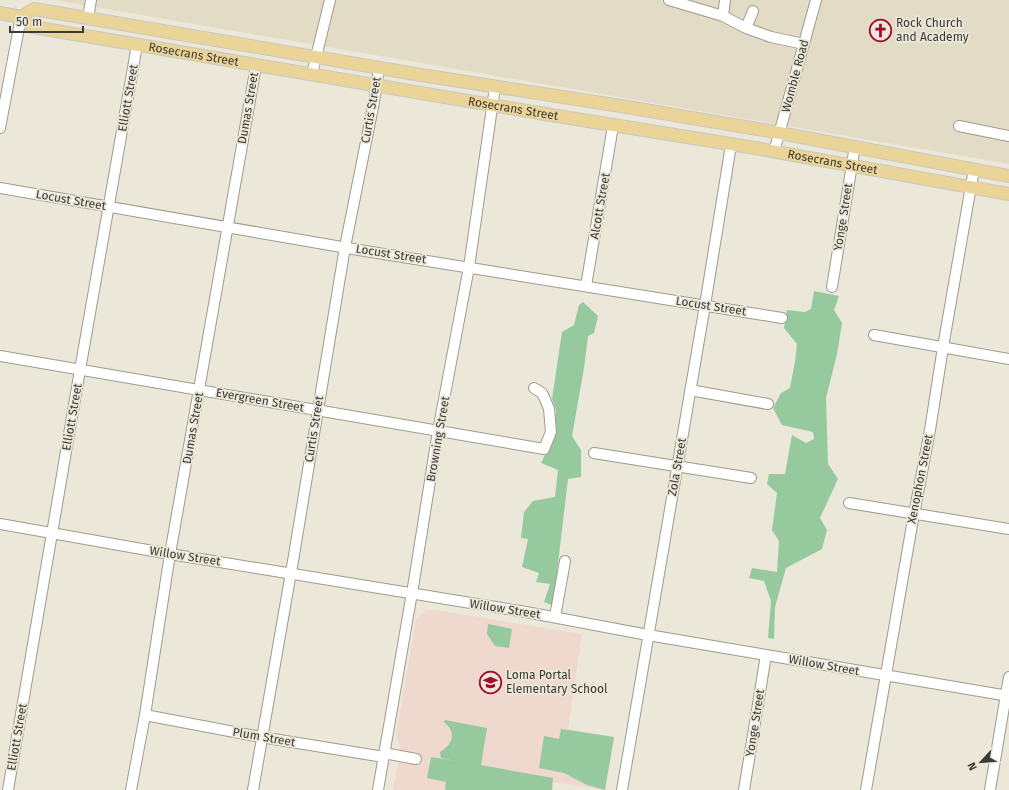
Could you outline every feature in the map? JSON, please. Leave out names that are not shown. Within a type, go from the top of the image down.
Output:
[{"type":"main road","name":"Rosecrans Street","points":[[21,17],[34,9],[379,68],[779,132],[1009,176]]},
{"type":"main road","name":"Rosecrans Street","points":[[0,13],[21,17],[33,27],[613,126],[648,130],[1009,194]]},
{"type":"street","points":[[88,18],[92,0]]},
{"type":"street","points":[[312,74],[330,0]]},
{"type":"street","points":[[669,0],[723,16],[746,28],[771,37],[804,44]]},
{"type":"street","points":[[723,16],[725,0]]},
{"type":"street","name":"Womble Road","points":[[774,152],[816,0]]},
{"type":"street","points":[[746,28],[752,11]]},
{"type":"street","points":[[0,128],[21,17]]},
{"type":"street","name":"Elliott Street","points":[[8,790],[137,45]]},
{"type":"street","name":"Dumas Street","points":[[131,790],[145,715],[170,554],[256,66]]},
{"type":"street","name":"Curtis Street","points":[[253,790],[345,247],[379,68]]},
{"type":"street","name":"Browning Street","points":[[378,790],[412,594],[438,431],[469,267],[495,87]]},
{"type":"street","name":"Alcott Street","points":[[586,286],[613,126]]},
{"type":"street","points":[[959,126],[1009,136]]},
{"type":"street","name":"Zola Street","points":[[622,790],[731,145]]},
{"type":"street","name":"Yonge Street","points":[[832,287],[855,146]]},
{"type":"street","name":"Xenophon Street","points":[[866,790],[914,513],[930,430],[974,169]]},
{"type":"street","name":"Locust Street","points":[[0,188],[345,247],[782,318]]},
{"type":"street","points":[[874,335],[1009,359]]},
{"type":"street","name":"Evergreen Street","points":[[0,356],[544,449],[551,432],[549,409],[542,393],[534,388]]},
{"type":"street","points":[[690,390],[768,404]]},
{"type":"street","points":[[594,453],[751,478]]},
{"type":"street","points":[[849,503],[1009,529]]},
{"type":"street","name":"Willow Street","points":[[0,524],[170,554],[526,612],[648,635],[1008,696]]},
{"type":"street","points":[[555,617],[565,561]]},
{"type":"street","name":"Yonge Street","points":[[744,790],[766,655]]},
{"type":"street","points":[[990,790],[1008,696],[1009,678]]},
{"type":"street","name":"Plum Street","points":[[145,715],[261,737],[416,759]]},
{"type":"shaded area","points":[[54,0],[1009,0],[1009,164],[339,49]]},
{"type":"shaded area","name":"Loma Portal Elementary School","points":[[427,610],[435,610],[582,634],[568,729],[614,737],[605,790],[553,782],[552,790],[393,790],[401,750],[396,735],[416,620]]},
{"type":"green space","points":[[814,291],[839,296],[834,310],[842,323],[837,354],[826,398],[828,464],[838,479],[820,518],[827,530],[822,549],[786,568],[775,607],[774,639],[768,638],[771,601],[764,581],[749,578],[752,568],[777,572],[779,541],[772,530],[777,493],[767,484],[769,474],[785,474],[792,435],[806,443],[814,439],[813,432],[782,425],[773,408],[781,393],[790,388],[795,362],[797,344],[784,328],[787,310],[805,312],[811,309]]},
{"type":"green space","points":[[583,302],[598,316],[594,333],[588,336],[572,436],[581,450],[581,477],[568,479],[553,606],[544,602],[550,584],[536,582],[539,573],[522,567],[528,539],[521,538],[524,512],[533,501],[555,497],[558,470],[541,463],[554,437],[556,410],[552,399],[562,332],[574,325],[579,305]]},
{"type":"green space","points":[[488,624],[512,629],[509,648],[495,646],[487,634]]},
{"type":"green space","points":[[445,720],[487,728],[481,765],[553,778],[552,790],[445,790],[446,782],[427,778],[431,757],[455,761],[441,758],[440,752],[448,745],[452,738],[451,730],[444,722]]},
{"type":"green space","points":[[561,729],[614,737],[605,790],[587,785],[564,773],[539,768],[544,736],[559,739]]},
{"type":"place","name":"Rock Church and Academy","points":[[881,30]]},
{"type":"place","name":"Loma Portal Elementary School","points":[[490,682]]}]
